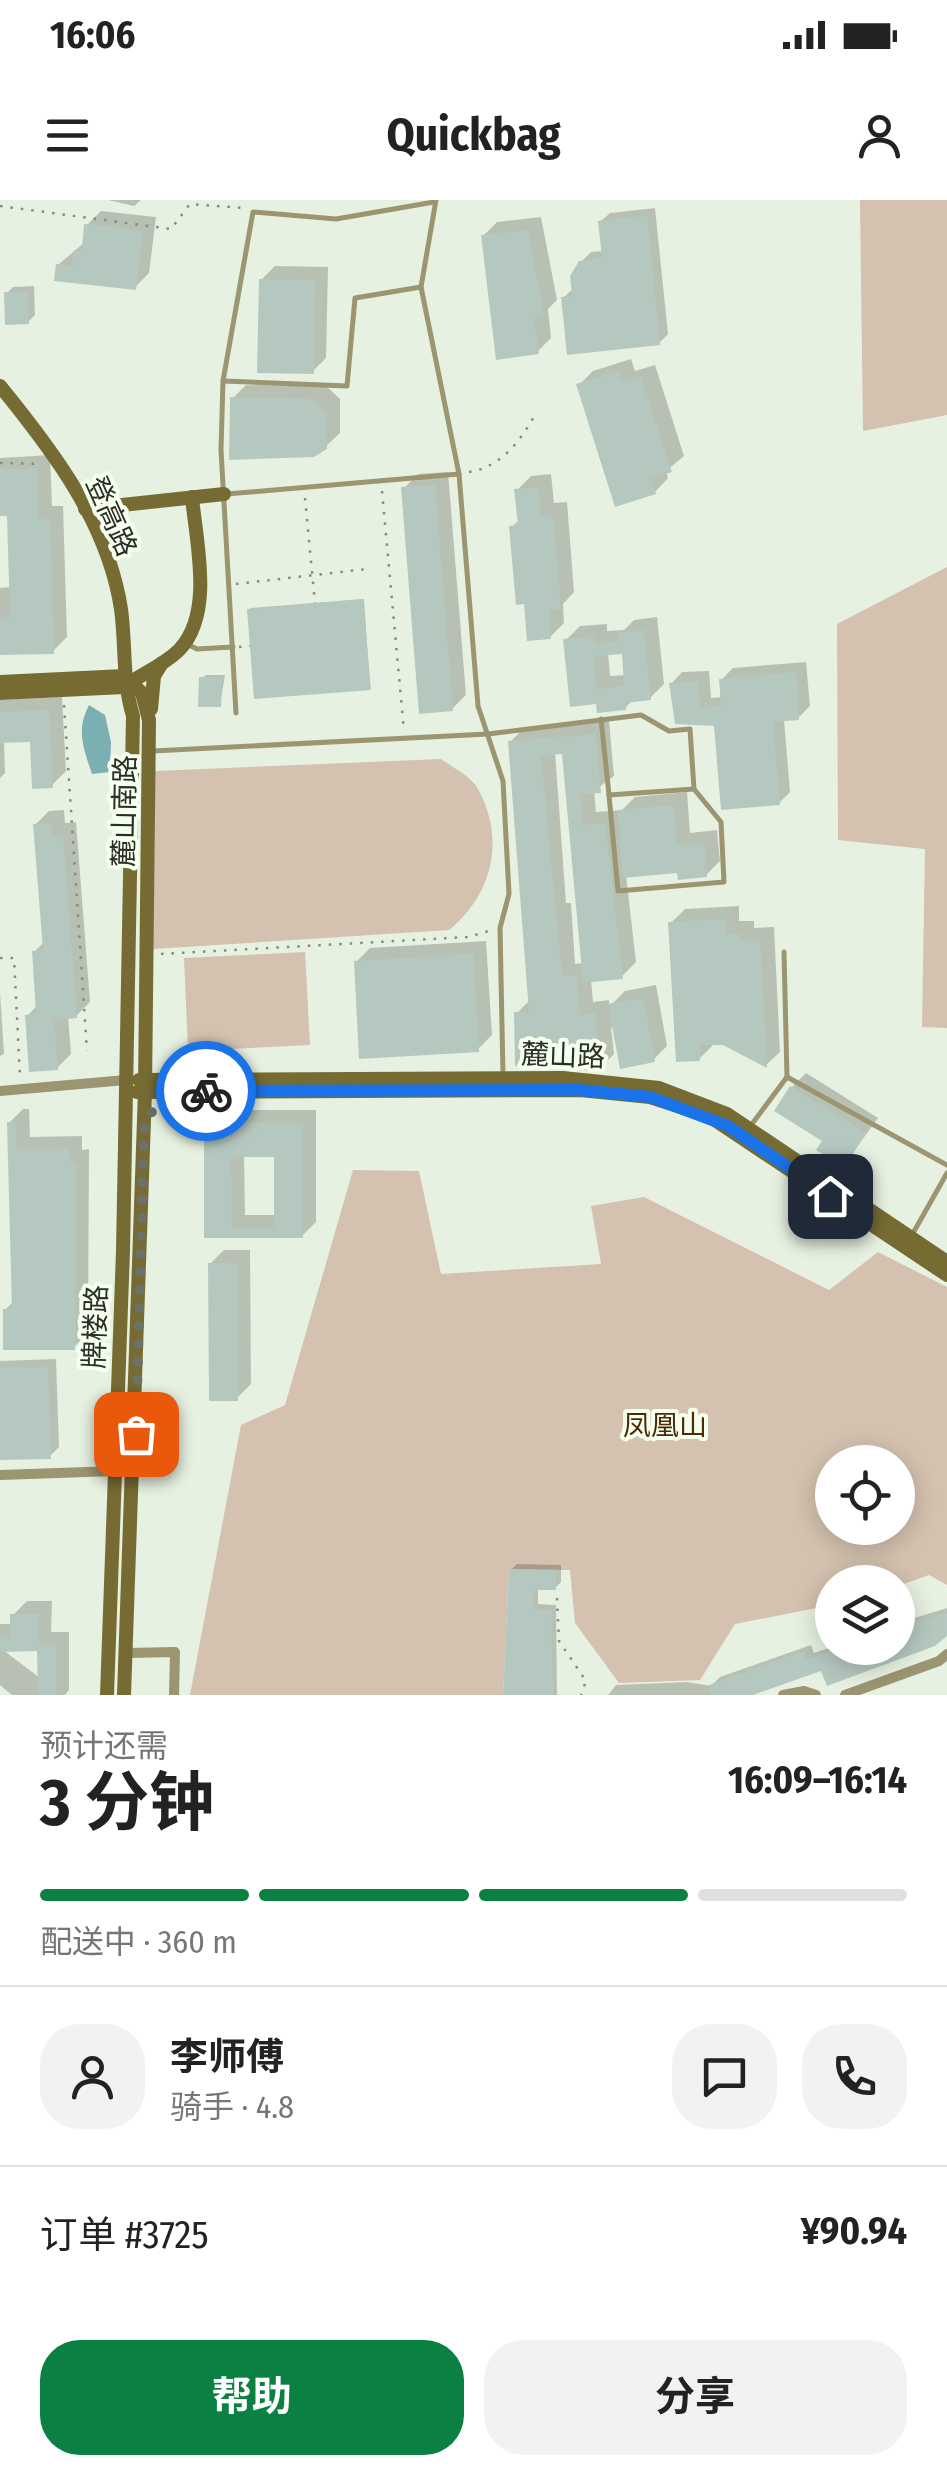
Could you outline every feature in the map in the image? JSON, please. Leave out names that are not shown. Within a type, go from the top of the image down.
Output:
[{"type":"main road","name":"登高路","points":[[0,386],[58,464],[86,509],[104,549],[121,608],[127,681]]},
{"type":"main road","points":[[86,509],[224,494]]},
{"type":"main road","points":[[0,693],[127,681],[184,643],[196,617],[200,594],[192,497]]},
{"type":"main road","points":[[150,743],[152,684],[162,661]]},
{"type":"main road","points":[[0,682],[127,681]]},
{"type":"main road","name":"麓山南路","points":[[127,681],[146,706],[150,743],[145,1086]]},
{"type":"main road","name":"牌楼路","points":[[107,1695],[134,733],[127,681]]},
{"type":"main road","points":[[144,1126],[158,1101],[184,1086],[162,1072],[146,1042]]},
{"type":"main road","name":"麓山路","points":[[184,1086],[579,1079],[658,1088],[704,1102],[749,1128],[947,1262]]},
{"type":"main road","name":"麓山路","points":[[126,1086],[580,1090],[670,1102],[728,1126],[947,1275]]},
{"type":"main road","name":"牌楼路","points":[[124,1695],[145,1086]]},
{"type":"street","points":[[0,1091],[126,1086]]},
{"type":"street","points":[[0,1475],[115,1471]]},
{"type":"street","points":[[126,1653],[174,1652],[174,1695]]},
{"type":"street","points":[[846,1695],[947,1654]]},
{"type":"street","points":[[784,1695],[804,1691],[816,1695]]},
{"type":"lane","points":[[236,712],[224,494],[223,381],[253,212],[336,219],[435,201],[421,287],[459,474],[478,706],[504,800],[509,894],[500,928],[504,1079]]},
{"type":"lane","points":[[223,381],[347,386],[355,298],[421,287]]},
{"type":"lane","points":[[224,494],[459,474]]},
{"type":"lane","points":[[184,643],[197,649],[233,647]]},
{"type":"lane","points":[[150,743],[488,734],[602,718],[640,714],[669,731],[690,729],[694,789],[721,822],[724,882],[618,891],[602,718]]},
{"type":"lane","points":[[609,795],[694,789]]},
{"type":"lane","points":[[749,1128],[787,1076],[784,952]]},
{"type":"lane","points":[[787,1076],[947,1165]]},
{"type":"lane","points":[[911,1237],[947,1172]]},
{"type":"path","points":[[0,206],[171,228],[190,204],[230,204],[253,212]]},
{"type":"path","points":[[459,474],[493,463],[519,443],[536,413]]},
{"type":"path","points":[[0,464],[58,464]]},
{"type":"path","points":[[381,480],[405,738]]},
{"type":"path","points":[[304,487],[315,603]]},
{"type":"path","points":[[230,584],[367,569]]},
{"type":"path","points":[[63,689],[86,1051]]},
{"type":"path","points":[[152,954],[468,937],[500,928]]},
{"type":"path","points":[[0,958],[14,958],[20,1089]]},
{"type":"path","points":[[558,1598],[559,1641],[586,1682],[581,1695]]},
{"type":"green space","points":[[860,200],[947,200],[947,415],[863,431]]},
{"type":"green space","points":[[947,567],[947,1028],[922,1027],[925,849],[838,840],[837,624]]},
{"type":"green space","points":[[441,759],[467,776],[478,789],[487,808],[492,847],[490,866],[476,900],[449,930],[153,949],[155,771]]},
{"type":"green space","points":[[305,952],[310,1045],[188,1051],[184,958]]},
{"type":"green space","name":"凤凰山","points":[[353,1170],[419,1171],[441,1274],[601,1264],[591,1206],[644,1197],[829,1290],[878,1252],[947,1287],[947,1585],[929,1575],[915,1580],[915,1565],[815,1565],[815,1608],[735,1624],[700,1680],[619,1683],[575,1623],[570,1570],[509,1569],[503,1695],[190,1695],[241,1425],[285,1405]]},
{"type":"water","points":[[89,705],[105,715],[111,742],[110,772],[92,774],[86,755],[82,731]]},
{"type":"building","points":[[647,216],[660,345],[567,355],[561,297],[572,296],[570,276],[579,261],[602,258],[598,221]]},
{"type":"building","points":[[84,224],[143,230],[136,290],[54,281],[56,264],[72,266],[74,250],[82,250]]},
{"type":"building","points":[[528,230],[544,316],[534,318],[539,354],[496,360],[481,235]]},
{"type":"building","points":[[259,279],[315,280],[314,374],[257,373]]},
{"type":"building","points":[[4,292],[28,292],[29,324],[5,325]]},
{"type":"building","points":[[618,371],[621,383],[641,377],[672,472],[651,479],[656,494],[615,507],[576,384]]},
{"type":"building","points":[[230,397],[312,399],[327,413],[327,449],[314,457],[229,460]]},
{"type":"building","points":[[37,468],[39,519],[50,519],[54,654],[0,655],[0,617],[10,617],[7,516],[0,516],[0,469]]},
{"type":"building","points":[[435,485],[453,711],[419,714],[401,487]]},
{"type":"building","points":[[538,487],[541,516],[553,515],[561,609],[549,610],[551,639],[527,641],[524,604],[516,605],[509,526],[518,525],[514,489]]},
{"type":"building","points":[[363,599],[371,690],[254,699],[247,609]]},
{"type":"building","points":[[644,630],[651,700],[625,703],[626,710],[597,713],[596,704],[570,707],[563,639],[594,636],[594,644],[618,642],[617,633]],"holes":[[[622,654],[624,686],[596,689],[594,656]]]},
{"type":"building","points":[[796,672],[799,720],[773,722],[780,805],[721,810],[714,726],[675,724],[669,683],[698,681],[700,708],[721,706],[719,679]]},
{"type":"building","points":[[199,677],[222,678],[221,707],[198,707]]},
{"type":"building","points":[[49,710],[53,788],[32,789],[30,742],[0,743],[0,712]]},
{"type":"building","points":[[596,734],[601,793],[580,794],[583,825],[605,823],[623,979],[583,983],[562,754],[541,756],[562,976],[576,975],[580,1015],[595,1013],[601,1071],[557,1067],[557,1063],[515,1066],[514,1012],[529,1012],[508,741]]},
{"type":"building","points":[[674,805],[677,845],[704,843],[707,877],[678,880],[677,873],[623,878],[618,810]]},
{"type":"building","points":[[51,823],[52,836],[63,835],[77,1018],[54,1020],[58,1070],[29,1072],[25,1015],[36,1014],[32,951],[43,950],[33,824]]},
{"type":"building","points":[[726,919],[726,934],[740,934],[741,941],[760,940],[767,1068],[723,1045],[700,1045],[700,1061],[676,1062],[668,922]]},
{"type":"building","points":[[473,954],[479,1052],[359,1059],[354,961]]},
{"type":"building","points":[[643,998],[655,1062],[620,1069],[608,1004]]},
{"type":"building","points":[[790,1086],[866,1133],[844,1168],[816,1150],[822,1141],[774,1111]]},
{"type":"building","points":[[7,1122],[16,1122],[17,1149],[69,1149],[69,1162],[76,1162],[75,1350],[3,1350],[3,1309],[12,1309]]},
{"type":"building","points":[[204,1123],[303,1123],[303,1238],[204,1238]],"holes":[[[231,1157],[274,1157],[274,1228],[232,1228]]]},
{"type":"building","points":[[208,1263],[237,1263],[238,1401],[209,1401]]},
{"type":"building","points":[[48,1367],[51,1459],[0,1460],[0,1368]]},
{"type":"building","points":[[509,1569],[556,1570],[556,1590],[533,1590],[533,1609],[551,1610],[553,1695],[503,1695]]},
{"type":"building","points":[[947,1613],[947,1636],[935,1646],[915,1653],[915,1621]]},
{"type":"building","points":[[10,1614],[39,1614],[39,1645],[56,1645],[56,1695],[38,1695],[37,1651],[0,1652],[0,1637],[10,1637]]},
{"type":"building","points":[[804,1651],[807,1660],[815,1657],[815,1665],[884,1665],[827,1686],[821,1671],[753,1695],[711,1695],[709,1685]]},
{"type":"way so far","points":[[136,1434],[144,1126],[158,1101],[184,1091],[206,1091]]},
{"type":"route","points":[[206,1091],[580,1090],[650,1097],[728,1126],[830,1196]]}]
